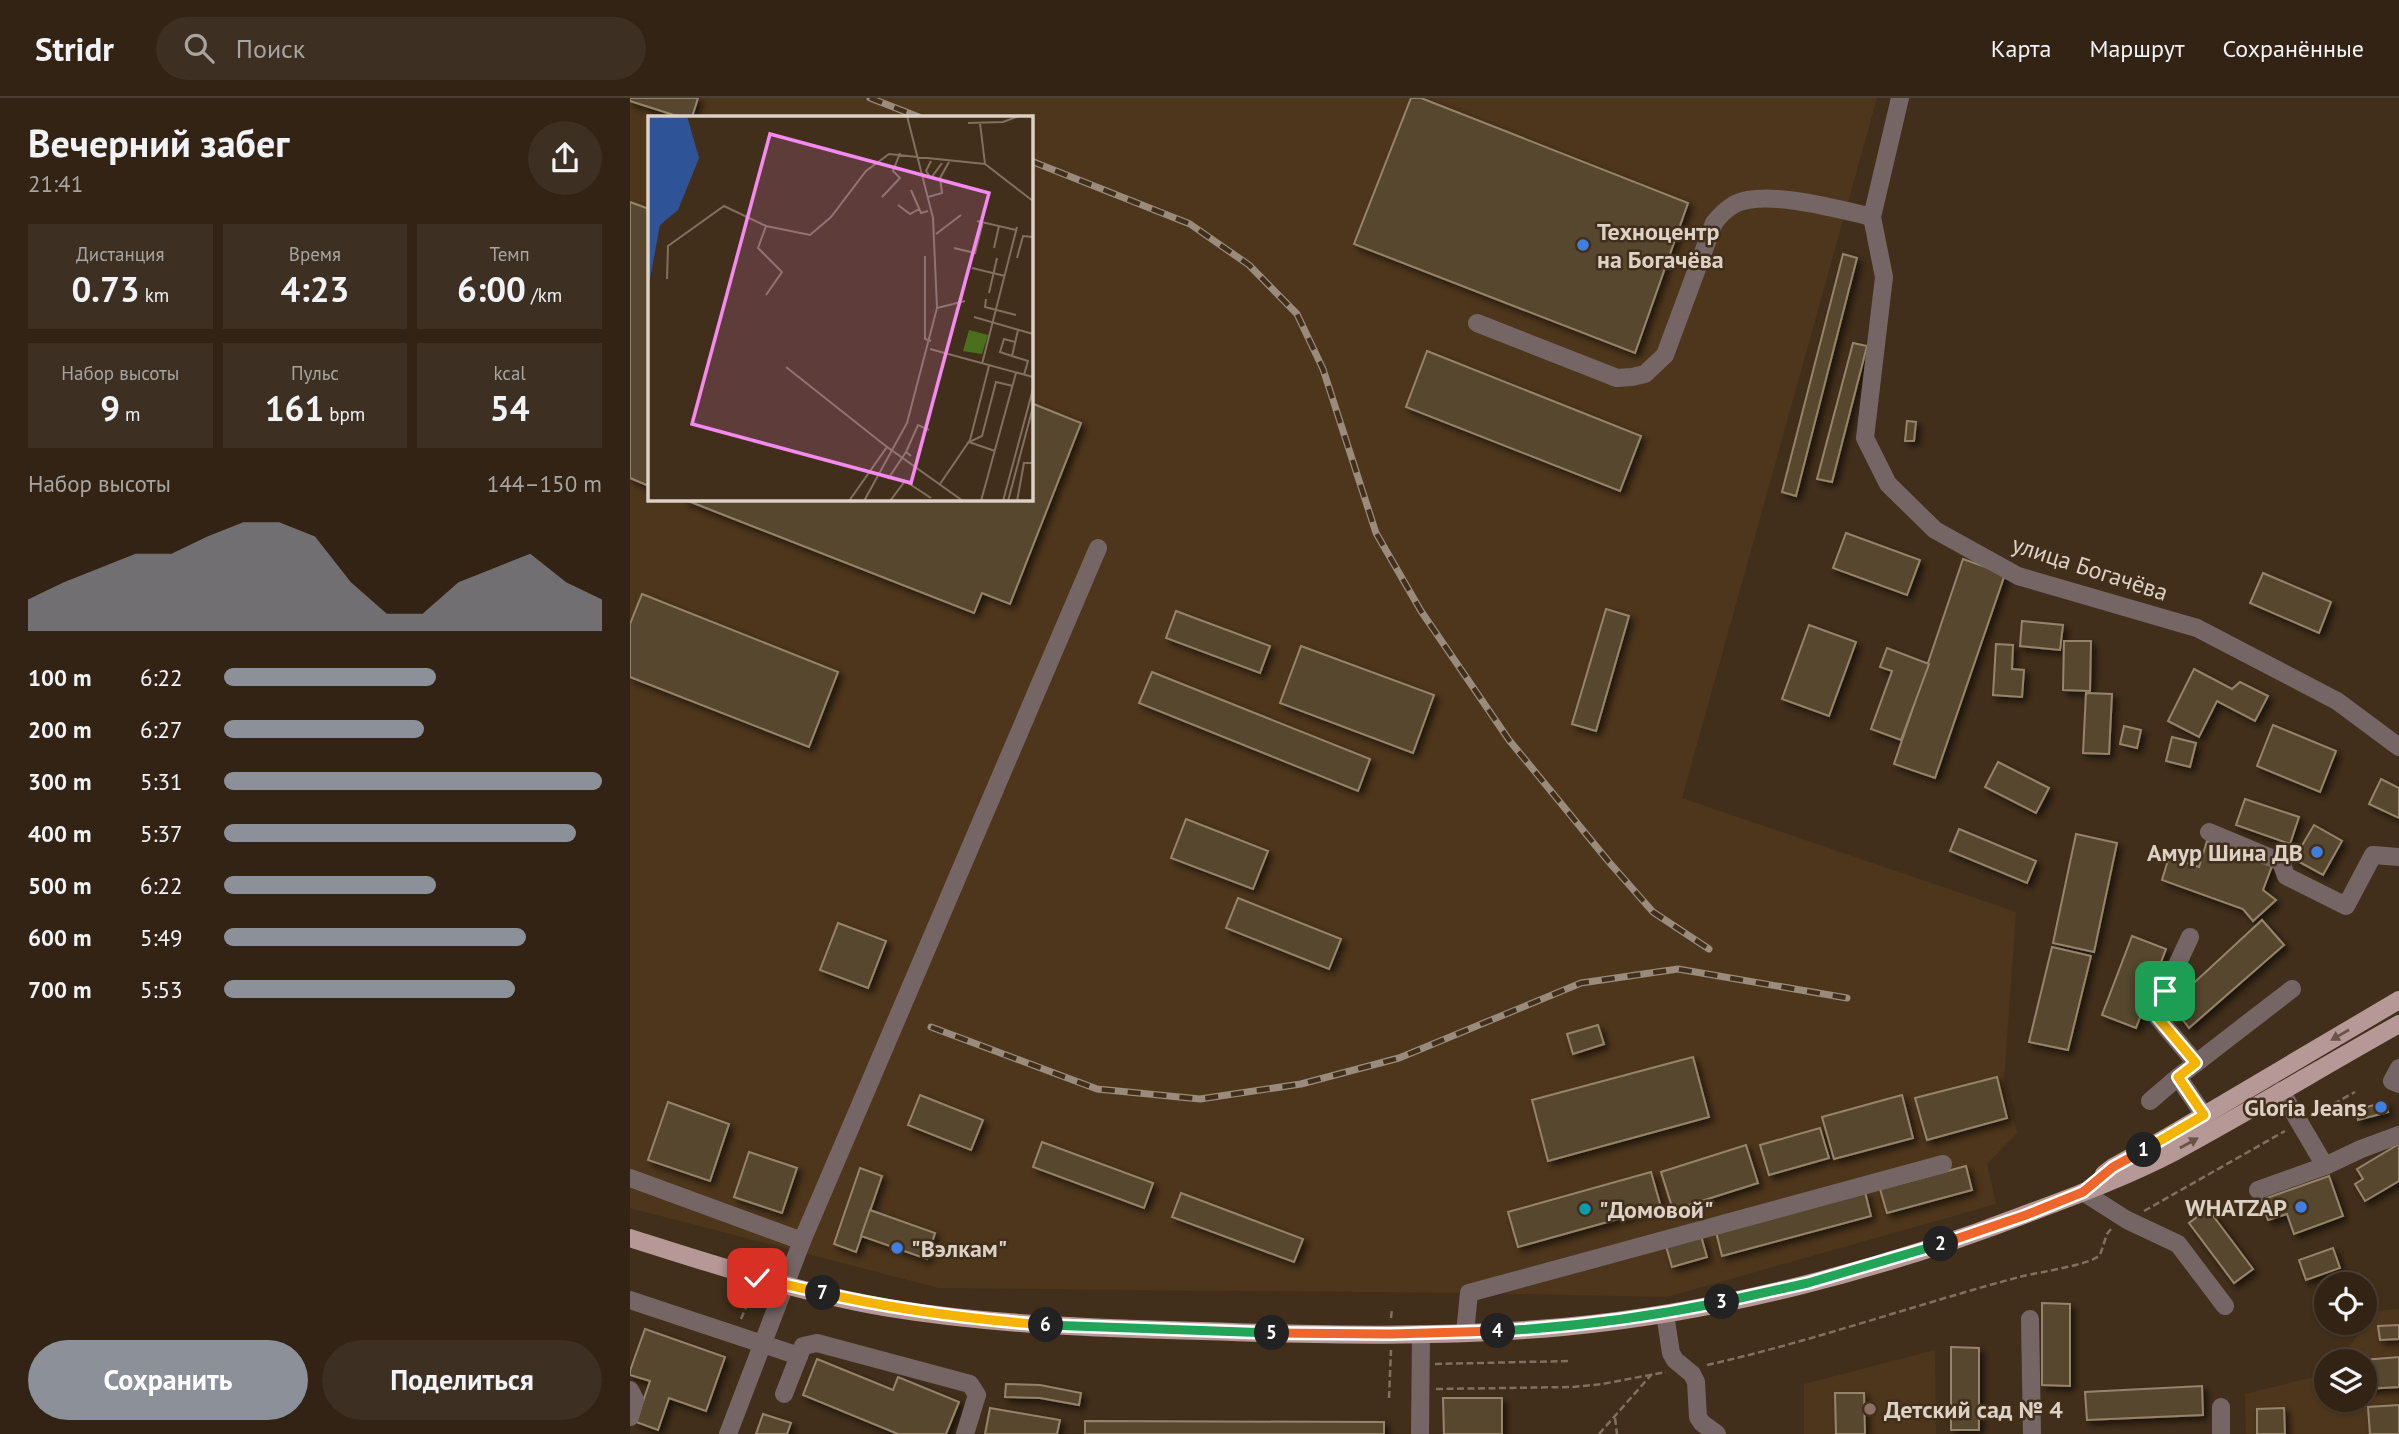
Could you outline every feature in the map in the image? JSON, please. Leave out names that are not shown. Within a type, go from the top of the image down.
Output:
[{"type":"main road","points":[[2083,1192],[2113,1167],[2399,1000]]},
{"type":"main road","points":[[630,1238],[784,1285],[887,1308],[981,1320],[1095,1328],[1391,1334],[1465,1333],[1567,1326],[1665,1314],[1808,1283],[1953,1240],[2083,1192],[2170,1154],[2399,1024]]},
{"type":"street","points":[[1477,323],[1617,377],[1645,374],[1665,355],[1714,223],[1735,204],[1759,199],[1816,203],[1872,217],[1900,98]]},
{"type":"street","name":"улица Богачёва","points":[[1872,217],[1884,277],[1865,438],[1888,484],[1935,530],[2018,576],[2197,628],[2337,701],[2399,747]]},
{"type":"street","points":[[728,1434],[802,1241],[1098,548]]},
{"type":"street","points":[[2210,832],[2281,862],[2286,876],[2346,905],[2373,855],[2399,857]]},
{"type":"street","points":[[2190,937],[2165,991],[2158,1018],[2196,1063]]},
{"type":"street","points":[[2150,1101],[2292,989]]},
{"type":"street","points":[[2399,1068],[2392,1081],[2399,1084]]},
{"type":"street","points":[[2178,1077],[2204,1115]]},
{"type":"street","points":[[2281,1091],[2325,1166]]},
{"type":"street","points":[[2258,1190],[2399,1135]]},
{"type":"street","points":[[1465,1333],[1469,1293],[1943,1164]]},
{"type":"street","points":[[630,1178],[802,1241]]},
{"type":"street","points":[[2083,1192],[2127,1220],[2178,1244],[2225,1306]]},
{"type":"street","points":[[630,1300],[799,1356]]},
{"type":"street","points":[[1665,1314],[1671,1353],[1696,1381],[1698,1417],[1717,1434]]},
{"type":"street","points":[[2030,1320],[2032,1434]]},
{"type":"street","points":[[1420,1434],[1421,1334]]},
{"type":"street","points":[[784,1394],[803,1346],[817,1343],[970,1384],[977,1395],[965,1434]]},
{"type":"street","points":[[630,1390],[635,1399],[630,1418]]},
{"type":"street","points":[[2221,1408],[2221,1434]]},
{"type":"path","points":[[1421,1390],[1573,1387],[1683,1369],[1768,1351],[2023,1276],[2090,1261],[2100,1255],[2109,1230],[2355,1092]]},
{"type":"path","points":[[1389,1398],[1392,1308]]},
{"type":"path","points":[[1421,1364],[1568,1361]]},
{"type":"path","points":[[1600,1434],[1652,1374]]},
{"type":"path","points":[[1615,1418],[1617,1434]]},
{"type":"shaded area","points":[[630,98],[1877,98],[1682,798],[2016,912],[2004,1080],[2017,1133],[1987,1164],[1996,1204],[1667,1297],[939,1288],[630,1208]]},
{"type":"shaded area","points":[[2399,1309],[2399,1434],[2246,1434],[2245,1394],[2314,1377],[2314,1412],[2377,1412],[2377,1349],[2348,1349],[2358,1335],[2377,1335],[2377,1311]]},
{"type":"shaded area","name":"Детский сад № 4","points":[[1935,1350],[1936,1434],[1804,1434],[1804,1384]]},
{"type":"building","points":[[630,98],[698,98],[692,116],[677,116],[630,101]]},
{"type":"building","points":[[1411,98],[1421,98],[1688,203],[1635,353],[1354,244]]},
{"type":"building","points":[[630,202],[648,209],[648,486],[630,478]]},
{"type":"building","points":[[1843,254],[1857,258],[1796,496],[1782,492]]},
{"type":"building","points":[[1853,343],[1867,346],[1832,482],[1817,479]]},
{"type":"building","points":[[1427,351],[1641,436],[1620,491],[1406,407]]},
{"type":"building","points":[[1032,403],[1081,423],[1010,604],[982,593],[974,613],[686,500],[1032,500]]},
{"type":"building","points":[[1907,421],[1916,422],[1914,441],[1905,441]]},
{"type":"building","points":[[1846,533],[1920,560],[1907,595],[1833,568]]},
{"type":"building","points":[[1963,559],[2005,574],[1935,778],[1894,764]]},
{"type":"building","points":[[2263,573],[2331,602],[2319,633],[2250,603]]},
{"type":"building","points":[[642,594],[838,672],[809,747],[630,677],[630,624]]},
{"type":"building","points":[[1606,609],[1629,616],[1596,731],[1572,724]]},
{"type":"building","points":[[1176,611],[1270,646],[1260,673],[1166,638]]},
{"type":"building","points":[[2022,621],[2063,625],[2060,650],[2020,646]]},
{"type":"building","points":[[1809,625],[1856,642],[1829,716],[1782,699]]},
{"type":"building","points":[[2064,641],[2091,641],[2090,691],[2063,690]]},
{"type":"building","points":[[1996,644],[2013,645],[2012,669],[2024,670],[2022,697],[1993,695]]},
{"type":"building","points":[[1301,646],[1434,695],[1413,753],[1280,703]]},
{"type":"building","points":[[1887,648],[1929,664],[1901,740],[1871,729],[1892,671],[1880,667]]},
{"type":"building","points":[[2194,669],[2232,689],[2240,682],[2268,696],[2255,721],[2217,701],[2199,737],[2168,721]]},
{"type":"building","points":[[1152,672],[1370,759],[1358,791],[1139,703]]},
{"type":"building","points":[[2086,693],[2112,694],[2109,754],[2083,753]]},
{"type":"building","points":[[2273,725],[2336,751],[2320,792],[2257,766]]},
{"type":"building","points":[[2124,726],[2141,730],[2137,748],[2120,744]]},
{"type":"building","points":[[2172,737],[2196,743],[2190,767],[2166,761]]},
{"type":"building","points":[[1998,762],[2049,788],[2036,813],[1985,787]]},
{"type":"building","points":[[2381,779],[2399,788],[2399,818],[2369,804]]},
{"type":"building","points":[[2245,799],[2299,817],[2290,844],[2236,825]]},
{"type":"building","points":[[1186,819],[1268,851],[1253,889],[1171,858]]},
{"type":"building","points":[[2314,825],[2342,841],[2323,875],[2294,859]]},
{"type":"building","points":[[1959,829],[2036,861],[2027,883],[1950,851]]},
{"type":"building","points":[[2076,834],[2117,843],[2094,952],[2053,943]]},
{"type":"building","points":[[2207,841],[2272,866],[2263,890],[2276,900],[2253,921],[2243,909],[2162,880],[2169,857],[2199,867]]},
{"type":"building","points":[[1238,898],[1341,939],[1329,969],[1226,928]]},
{"type":"building","points":[[2262,920],[2284,945],[2189,1028],[2171,1004]]},
{"type":"building","points":[[838,923],[886,941],[868,988],[820,970]]},
{"type":"building","points":[[2132,936],[2166,949],[2136,1028],[2102,1015]]},
{"type":"building","points":[[2052,947],[2091,956],[2068,1050],[2029,1042]]},
{"type":"building","points":[[1598,1025],[1604,1044],[1573,1054],[1567,1034]]},
{"type":"building","points":[[1693,1057],[1709,1117],[1548,1161],[1532,1100]]},
{"type":"building","points":[[1997,1077],[2007,1118],[1927,1140],[1915,1098]]},
{"type":"building","points":[[920,1095],[983,1120],[971,1150],[908,1125]]},
{"type":"building","points":[[1902,1095],[1913,1138],[1834,1159],[1822,1117]]},
{"type":"building","points":[[668,1102],[729,1124],[710,1181],[648,1160]]},
{"type":"building","points":[[2385,1102],[2388,1112],[2358,1120],[2356,1110]]},
{"type":"building","points":[[1820,1128],[1829,1158],[1769,1175],[1760,1145]]},
{"type":"building","points":[[1042,1142],[1153,1183],[1144,1208],[1033,1167]]},
{"type":"building","points":[[2399,1144],[2399,1181],[2365,1201],[2355,1184],[2363,1179],[2357,1169]]},
{"type":"building","points":[[1746,1145],[1758,1183],[1673,1210],[1661,1172]]},
{"type":"building","points":[[749,1152],[797,1168],[782,1213],[734,1197]]},
{"type":"building","points":[[1966,1166],[1972,1190],[1887,1213],[1880,1189]]},
{"type":"building","points":[[860,1168],[882,1176],[856,1252],[834,1244]]},
{"type":"building","name":"\"Домовой\"","points":[[1651,1172],[1661,1207],[1518,1247],[1508,1212]]},
{"type":"building","name":"WHATZAP","points":[[2329,1176],[2343,1216],[2294,1234],[2287,1214],[2268,1220],[2261,1200]]},
{"type":"building","points":[[1865,1192],[1871,1216],[1722,1256],[1716,1232]]},
{"type":"building","points":[[1181,1193],[1303,1239],[1294,1262],[1172,1217]]},
{"type":"building","points":[[2208,1209],[2253,1269],[2234,1283],[2189,1223]]},
{"type":"building","points":[[870,1210],[935,1233],[927,1259],[861,1236]]},
{"type":"building","points":[[1701,1236],[1707,1257],[1672,1267],[1666,1246]]},
{"type":"building","points":[[2333,1248],[2340,1268],[2329,1272],[2314,1272],[2314,1277],[2306,1280],[2299,1260]]},
{"type":"building","points":[[2042,1303],[2070,1304],[2070,1386],[2042,1385]]},
{"type":"building","points":[[2399,1325],[2399,1339],[2380,1340],[2378,1326]]},
{"type":"building","points":[[645,1329],[725,1357],[706,1411],[669,1398],[658,1430],[636,1422],[650,1381],[630,1375],[630,1371]]},
{"type":"building","points":[[1951,1347],[1979,1348],[1979,1430],[1951,1430]]},
{"type":"building","points":[[2399,1357],[2399,1387],[2377,1388],[2377,1359]]},
{"type":"building","points":[[817,1359],[893,1390],[898,1377],[959,1402],[946,1434],[898,1434],[803,1395]]},
{"type":"building","points":[[1006,1384],[1040,1385],[1081,1393],[1079,1405],[1040,1398],[1005,1397]]},
{"type":"building","points":[[2202,1386],[2203,1415],[2087,1420],[2085,1392]]},
{"type":"building","points":[[1835,1393],[1864,1393],[1865,1434],[1836,1434]]},
{"type":"building","points":[[1443,1398],[1502,1398],[1502,1434],[1444,1434]]},
{"type":"building","points":[[2399,1405],[2399,1434],[2370,1434],[2368,1412],[2377,1412],[2377,1406]]},
{"type":"building","points":[[990,1408],[1060,1420],[1057,1434],[985,1434]]},
{"type":"building","points":[[2284,1408],[2285,1434],[2257,1434],[2257,1409]]},
{"type":"building","points":[[763,1414],[791,1423],[787,1434],[756,1434]]},
{"type":"building","points":[[1085,1421],[1384,1422],[1384,1434],[1085,1434]]},
{"type":"railway","points":[[870,98],[916,116]]},
{"type":"railway","points":[[1032,161],[1190,224],[1249,265],[1297,314],[1323,369],[1376,533],[1421,611],[1509,740],[1609,862],[1653,912],[1709,949]]},
{"type":"railway","points":[[931,1027],[1097,1089],[1200,1099],[1301,1084],[1399,1058],[1581,983],[1678,969],[1847,998]]},
{"type":"place","name":"Техноцентр на Богачёва","points":[[1583,245]]},
{"type":"place","name":"Амур Шина ДВ","points":[[2317,852]]},
{"type":"place","name":"Gloria Jeans","points":[[2381,1107]]},
{"type":"place","name":"WHATZAP","points":[[2301,1207]]},
{"type":"place","name":"\"Домовой\"","points":[[1585,1209]]},
{"type":"place","name":"\"Вэлкам\"","points":[[897,1248]]},
{"type":"place","name":"Детский сад № 4","points":[[1870,1409]]},
{"type":"route","points":[[757,1278],[887,1308],[969,1319],[1095,1328],[1278,1334],[1465,1333],[1567,1326],[1665,1314],[1808,1283],[1953,1240],[2026,1215],[2083,1192],[2113,1167],[2204,1115],[2178,1077],[2196,1063],[2158,1018],[2165,991]]}]
